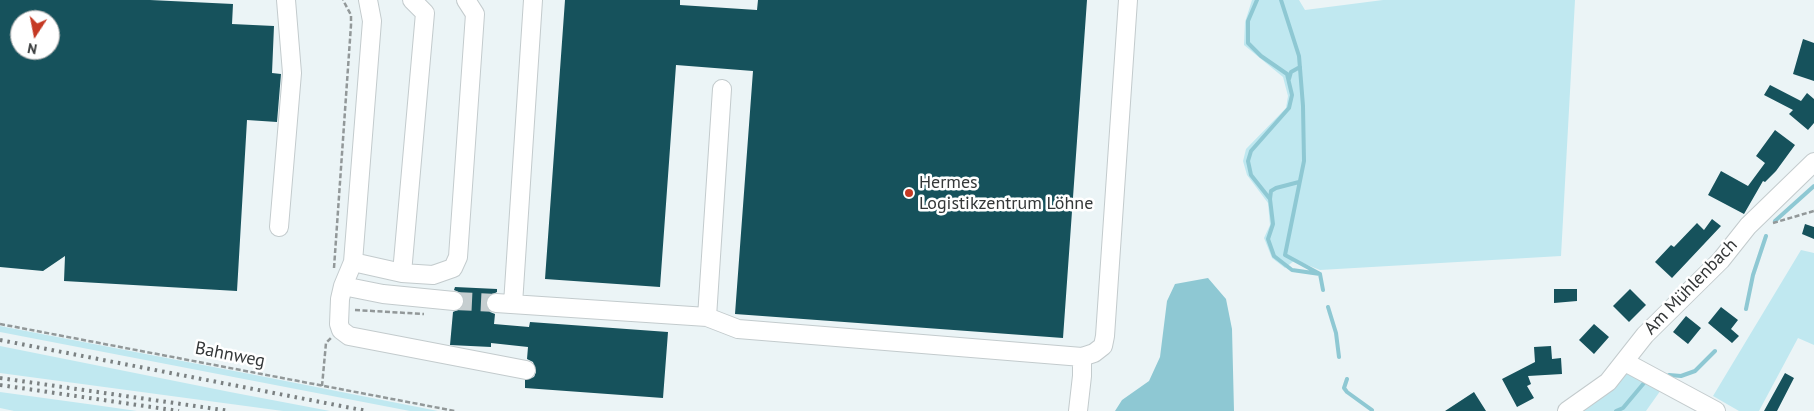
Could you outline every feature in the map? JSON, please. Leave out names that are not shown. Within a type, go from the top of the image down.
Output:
[{"type":"street","points":[[279,227],[292,73],[286,0]]},
{"type":"street","points":[[368,0],[372,21],[353,262],[343,286],[339,309],[341,330],[349,336],[526,370]]},
{"type":"street","points":[[402,273],[425,13],[412,0]]},
{"type":"street","points":[[353,262],[402,273],[433,275],[453,268],[458,256],[475,14],[466,0]]},
{"type":"street","points":[[533,0],[504,304],[707,316],[738,329],[1082,357],[1094,353],[1103,346],[1105,336],[1128,0]]},
{"type":"street","points":[[707,316],[722,89]]},
{"type":"street","name":"Am Mühlenbach","points":[[1568,411],[1608,382],[1645,335],[1721,260],[1748,226],[1814,162]]},
{"type":"street","points":[[343,286],[383,294],[454,301]]},
{"type":"street","points":[[1078,411],[1082,357]]},
{"type":"street","points":[[1625,362],[1711,410]]},
{"type":"path","points":[[334,270],[351,25],[351,15],[343,0]]},
{"type":"path","points":[[1785,220],[1814,211]]},
{"type":"path","points":[[339,309],[434,315]]},
{"type":"path","name":"Bahnweg","points":[[0,324],[455,411]]},
{"type":"path","points":[[322,386],[326,343]]},
{"type":"shaded area","points":[[1252,0],[1299,0],[1305,10],[1383,0],[1575,0],[1561,256],[1320,270],[1295,260],[1285,268],[1272,258],[1264,238],[1270,225],[1268,203],[1247,175],[1243,161],[1246,149],[1286,108],[1288,96],[1283,77],[1244,45],[1245,22]]},
{"type":"shaded area","points":[[1801,250],[1814,253],[1814,345],[1798,338],[1759,411],[1739,411],[1713,396]]},
{"type":"shaded area","points":[[1208,278],[1226,299],[1232,329],[1234,411],[1115,411],[1122,400],[1149,381],[1160,357],[1167,301],[1175,284]]},
{"type":"shaded area","points":[[0,326],[438,411],[410,411],[0,332]]},
{"type":"shaded area","points":[[0,346],[330,411],[283,411],[0,373]]},
{"type":"shaded area","points":[[1634,371],[1663,387],[1646,411],[1574,411],[1623,375]]},
{"type":"shaded area","points":[[0,392],[137,411],[14,411],[0,408]]},
{"type":"building","points":[[0,0],[150,0],[233,4],[232,24],[274,26],[272,73],[281,74],[277,122],[247,120],[237,291],[64,281],[65,256],[43,271],[0,267]]},
{"type":"building","name":"Hermes Logistikzentrum Löhne","points":[[565,0],[680,0],[680,5],[757,10],[758,0],[1087,0],[1063,338],[735,314],[753,71],[676,65],[660,287],[545,279]]},
{"type":"building","points":[[1803,39],[1814,43],[1814,81],[1793,74]]},
{"type":"building","points":[[1770,85],[1801,101],[1807,93],[1814,99],[1814,123],[1808,130],[1789,114],[1793,110],[1764,95]]},
{"type":"building","points":[[1775,130],[1795,145],[1776,171],[1765,182],[1763,181],[1744,214],[1708,195],[1721,171],[1748,186],[1765,163],[1756,156]]},
{"type":"building","points":[[1712,219],[1721,226],[1672,278],[1655,262],[1671,245],[1674,247],[1697,223],[1704,230]]},
{"type":"building","points":[[1805,224],[1814,227],[1814,239],[1802,234]]},
{"type":"building","points":[[455,287],[497,289],[497,292],[487,297],[485,303],[490,312],[495,314],[494,324],[529,327],[530,322],[668,332],[663,398],[525,388],[525,380],[534,377],[536,372],[533,362],[527,359],[528,347],[491,343],[491,347],[450,345],[453,312],[462,308],[465,302],[461,293],[454,290]]},
{"type":"building","points":[[1554,289],[1577,289],[1577,301],[1554,303]]},
{"type":"building","points":[[1630,289],[1646,305],[1629,322],[1613,306]]},
{"type":"building","points":[[1721,307],[1738,320],[1731,329],[1739,336],[1732,343],[1708,323]]},
{"type":"building","points":[[1686,316],[1701,328],[1688,344],[1673,332]]},
{"type":"building","points":[[1594,324],[1609,337],[1594,354],[1579,340]]},
{"type":"building","points":[[1551,346],[1552,359],[1561,358],[1562,374],[1528,376],[1531,384],[1527,386],[1534,398],[1517,407],[1502,379],[1535,362],[1534,347]]},
{"type":"building","points":[[1785,373],[1794,378],[1777,411],[1764,411]]},
{"type":"building","points":[[1474,392],[1486,411],[1445,411]]},
{"type":"waterway","points":[[1257,0],[1248,21],[1248,43],[1261,56],[1287,74],[1292,95],[1289,108],[1251,151],[1248,161],[1251,175],[1270,199],[1273,224],[1268,239],[1274,256],[1292,270],[1320,274]]},
{"type":"waterway","points":[[1281,0],[1299,56],[1303,106],[1304,161],[1285,255],[1320,274],[1323,290]]},
{"type":"waterway","points":[[1289,79],[1291,72],[1300,67]]},
{"type":"waterway","points":[[1270,199],[1271,191],[1276,188],[1299,182]]},
{"type":"waterway","points":[[1775,221],[1814,186]]},
{"type":"waterway","points":[[1746,309],[1753,275],[1766,236]]},
{"type":"waterway","points":[[1328,307],[1336,333],[1339,357]]},
{"type":"waterway","points":[[1669,375],[1681,376],[1695,371],[1715,351]]},
{"type":"waterway","points":[[1347,379],[1344,388],[1347,392],[1372,410]]},
{"type":"waterway","points":[[1616,411],[1623,408],[1644,383]]},
{"type":"tunnel","points":[[454,301],[496,303]]},
{"type":"railway","points":[[0,340],[367,411]]},
{"type":"railway","points":[[0,378],[230,411]]},
{"type":"railway","points":[[0,385],[179,411]]},
{"type":"place","name":"Hermes Logistikzentrum Löhne","points":[[909,193]]}]
